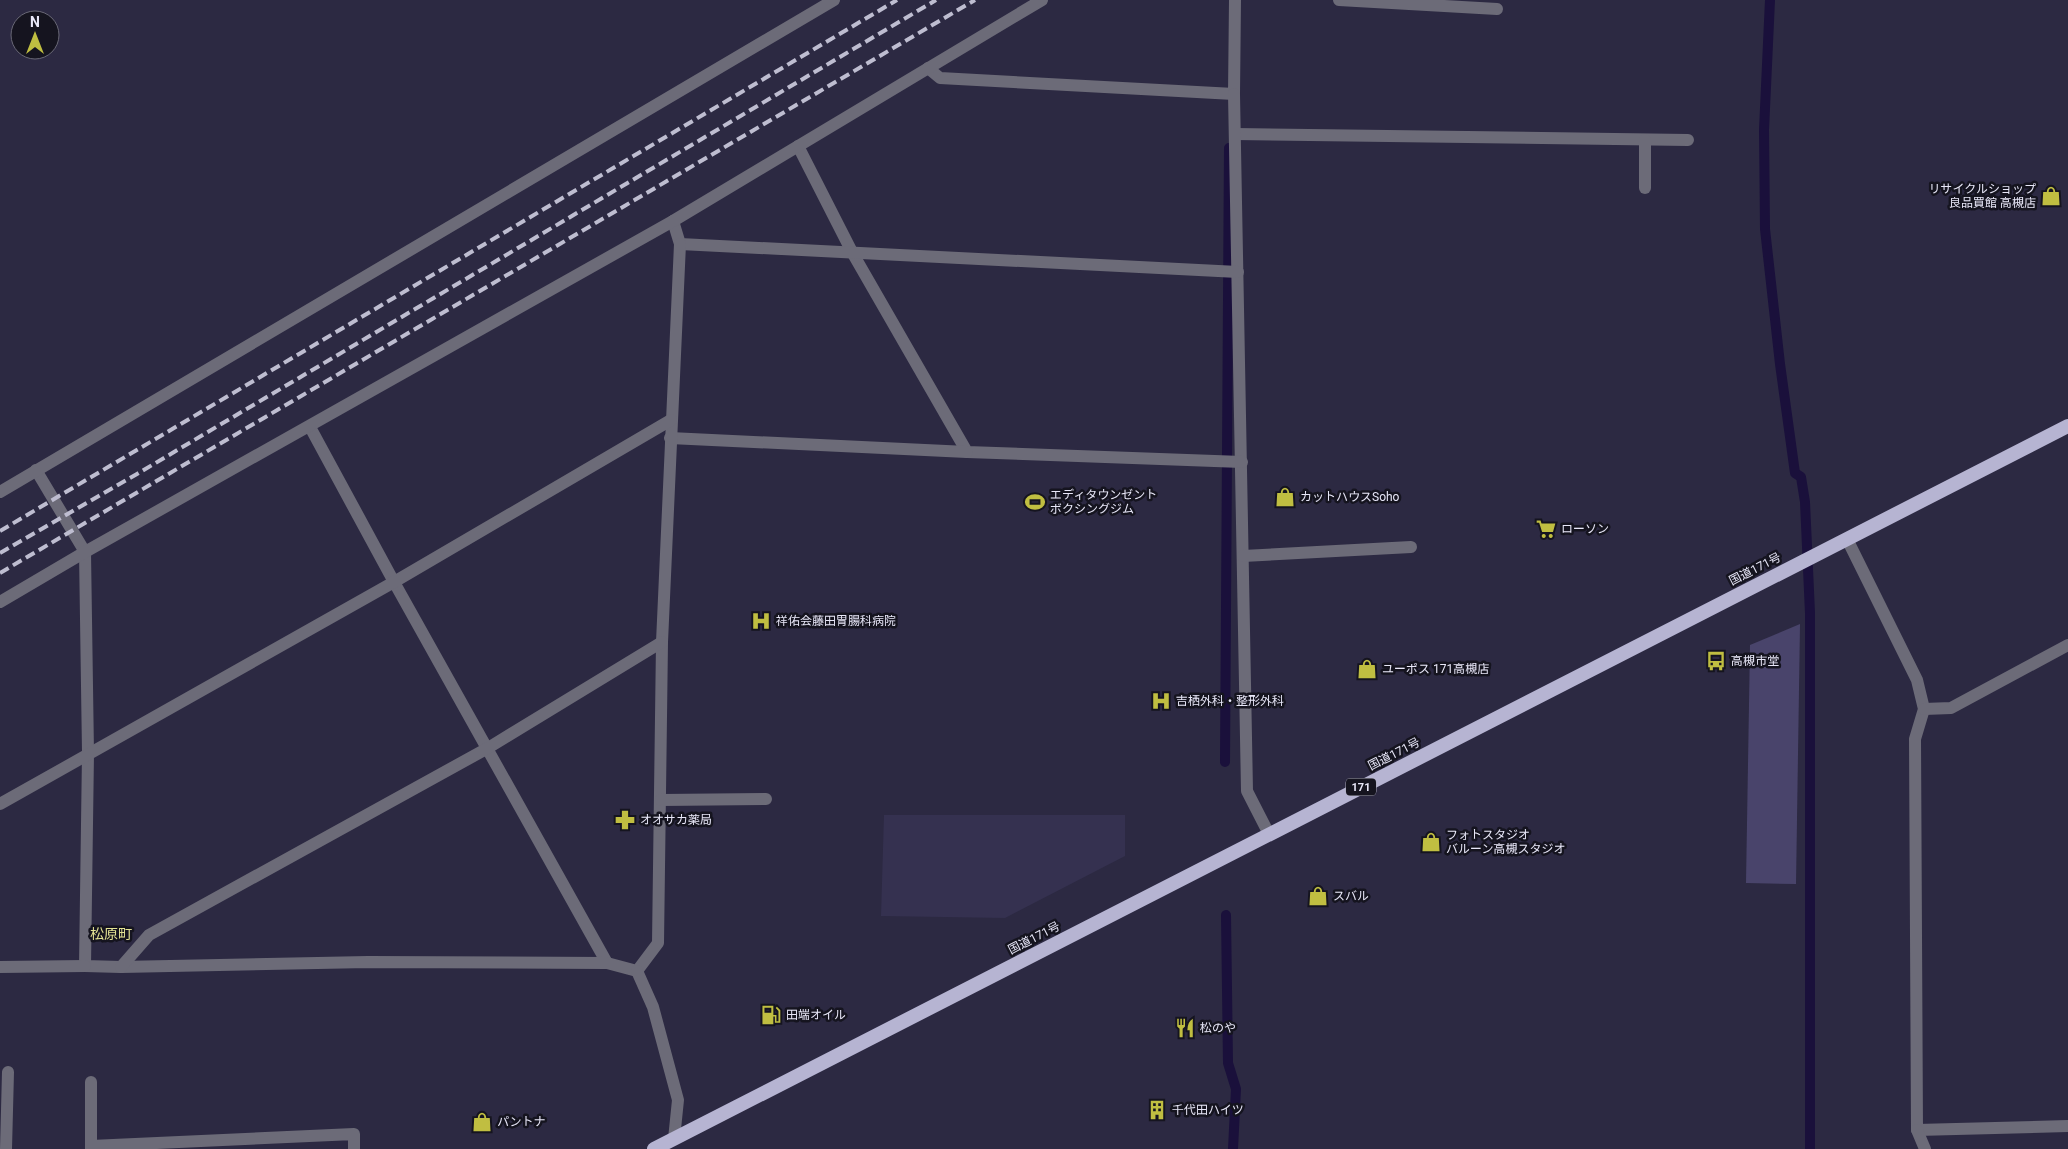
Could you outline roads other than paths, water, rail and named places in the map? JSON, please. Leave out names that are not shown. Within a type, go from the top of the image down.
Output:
[{"type":"highway","name":"国道171号","points":[[654,1149],[674,1144],[1269,834],[2068,426]]},
{"type":"street","points":[[0,492],[834,0]]},
{"type":"street","points":[[0,602],[85,552],[310,427],[674,220],[1042,0]]},
{"type":"street","points":[[1235,0],[1234,94],[1247,791],[1269,834]]},
{"type":"street","points":[[1339,0],[1498,9]]},
{"type":"street","points":[[928,68],[940,78],[1234,94]]},
{"type":"street","points":[[1235,134],[1688,140]]},
{"type":"street","points":[[1645,140],[1645,188]]},
{"type":"street","points":[[798,146],[852,252],[967,452]]},
{"type":"street","points":[[637,972],[658,943],[662,642],[680,244],[674,220]]},
{"type":"street","points":[[680,244],[1238,272]]},
{"type":"street","points":[[0,804],[394,582],[671,420]]},
{"type":"street","points":[[310,427],[394,582],[607,963]]},
{"type":"street","points":[[670,438],[967,452],[1242,462]]},
{"type":"street","points":[[36,470],[85,552],[88,753],[85,966]]},
{"type":"street","points":[[1847,539],[1917,680],[1924,709],[1915,739],[1917,1130],[1925,1149]]},
{"type":"street","points":[[1243,556],[1411,547]]},
{"type":"street","points":[[121,967],[149,935],[488,748],[662,642]]},
{"type":"street","points":[[1924,709],[1951,708],[2068,645]]},
{"type":"street","points":[[661,800],[766,799]]},
{"type":"street","points":[[0,967],[121,967],[368,962],[607,963],[637,972],[653,1006],[678,1100],[674,1144]]},
{"type":"street","points":[[6,1149],[8,1072]]},
{"type":"street","points":[[91,1082],[91,1148],[354,1134],[354,1149]]},
{"type":"street","points":[[1917,1130],[2068,1126]]},
{"type":"waterway","points":[[1770,0],[1764,130],[1765,229],[1780,364],[1795,473],[1801,477],[1805,502],[1810,613],[1810,1149]]},
{"type":"waterway","points":[[1225,762],[1229,148]]},
{"type":"waterway","points":[[1226,915],[1228,1063],[1236,1089],[1233,1149]]},
{"type":"railway","points":[[0,531],[897,0]]},
{"type":"railway","points":[[0,553],[137,474],[936,0]]},
{"type":"railway","points":[[0,573],[975,0]]},
{"type":"place","name":"リサイクルショップ 良品買館 高槻店","points":[[2051,196]]},
{"type":"place","name":"カットハウスSoho","points":[[1285,497]]},
{"type":"place","name":"エディタウンゼント ボクシングジム","points":[[1035,502]]},
{"type":"place","name":"ローソン","points":[[1546,529]]},
{"type":"place","name":"祥佑会藤田胃腸科病院","points":[[761,621]]},
{"type":"place","name":"高槻市堂","points":[[1716,661]]},
{"type":"place","name":"ユーポス 171高槻店","points":[[1367,669]]},
{"type":"place","name":"吉栖外科・整形外科","points":[[1161,701]]},
{"type":"place","name":"オオサカ薬局","points":[[625,820]]},
{"type":"place","name":"フォトスタジオ バルーン高槻スタジオ","points":[[1431,842]]},
{"type":"place","name":"スバル","points":[[1318,896]]},
{"type":"place","name":"田端オイル","points":[[771,1015]]},
{"type":"place","name":"松のや","points":[[1185,1028]]},
{"type":"place","name":"千代田ハイツ","points":[[1157,1110]]},
{"type":"place","name":"パントナ","points":[[482,1122]]},
{"type":"district","name":"松原町","points":[[111,934]]}]
